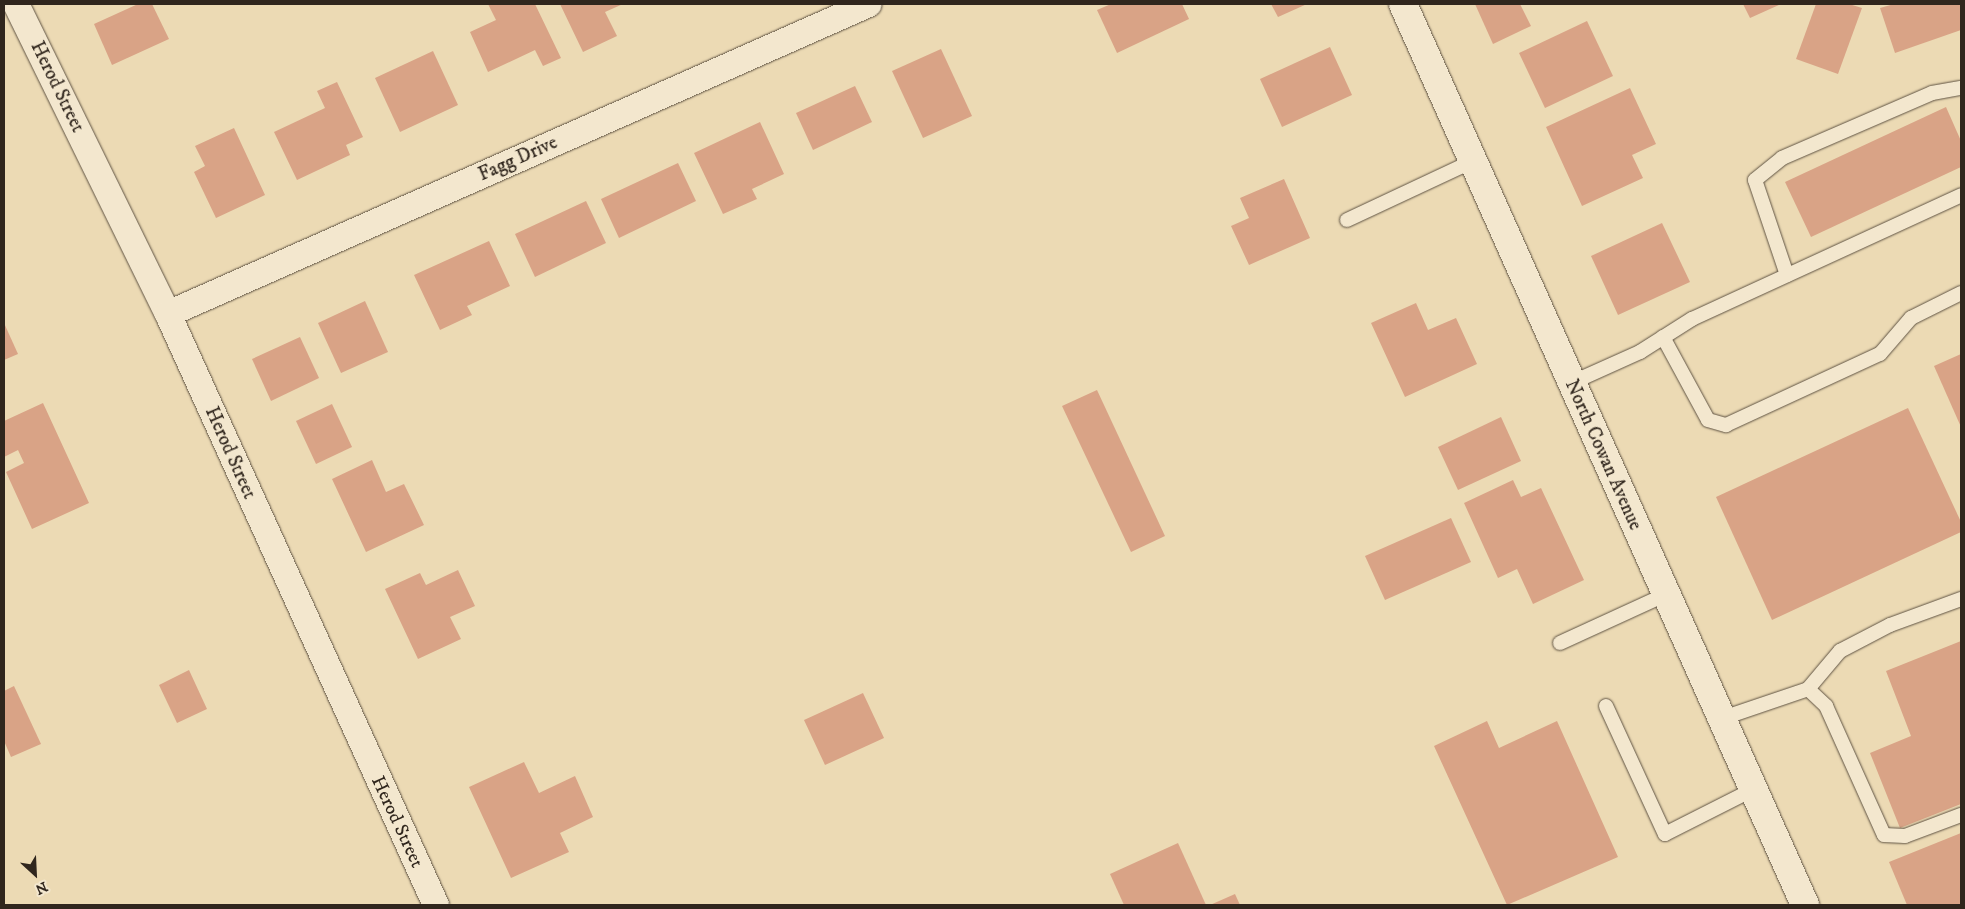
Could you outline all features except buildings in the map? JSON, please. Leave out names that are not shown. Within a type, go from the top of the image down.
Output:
[{"type":"street","name":"Herod Street","points":[[16,4],[168,314],[436,905]]},
{"type":"street","name":"Fagg Drive","points":[[168,314],[869,4]]},
{"type":"street","name":"North Cowan Avenue","points":[[1403,4],[1720,719],[1805,905]]},
{"type":"lane","points":[[1787,275],[1755,180],[1782,158],[1932,93],[1961,88]]},
{"type":"lane","points":[[1347,220],[1473,161]]},
{"type":"lane","points":[[1572,383],[1787,275],[1961,196]]},
{"type":"lane","points":[[1663,337],[1708,420],[1726,425],[1880,354],[1911,318],[1961,293]]},
{"type":"lane","points":[[1560,643],[1665,595]]},
{"type":"lane","points":[[1720,719],[1808,689],[1840,651],[1890,625],[1961,599]]},
{"type":"lane","points":[[1808,689],[1826,706],[1884,835],[1905,836],[1961,815]]},
{"type":"lane","points":[[1606,706],[1665,834],[1752,790]]}]
